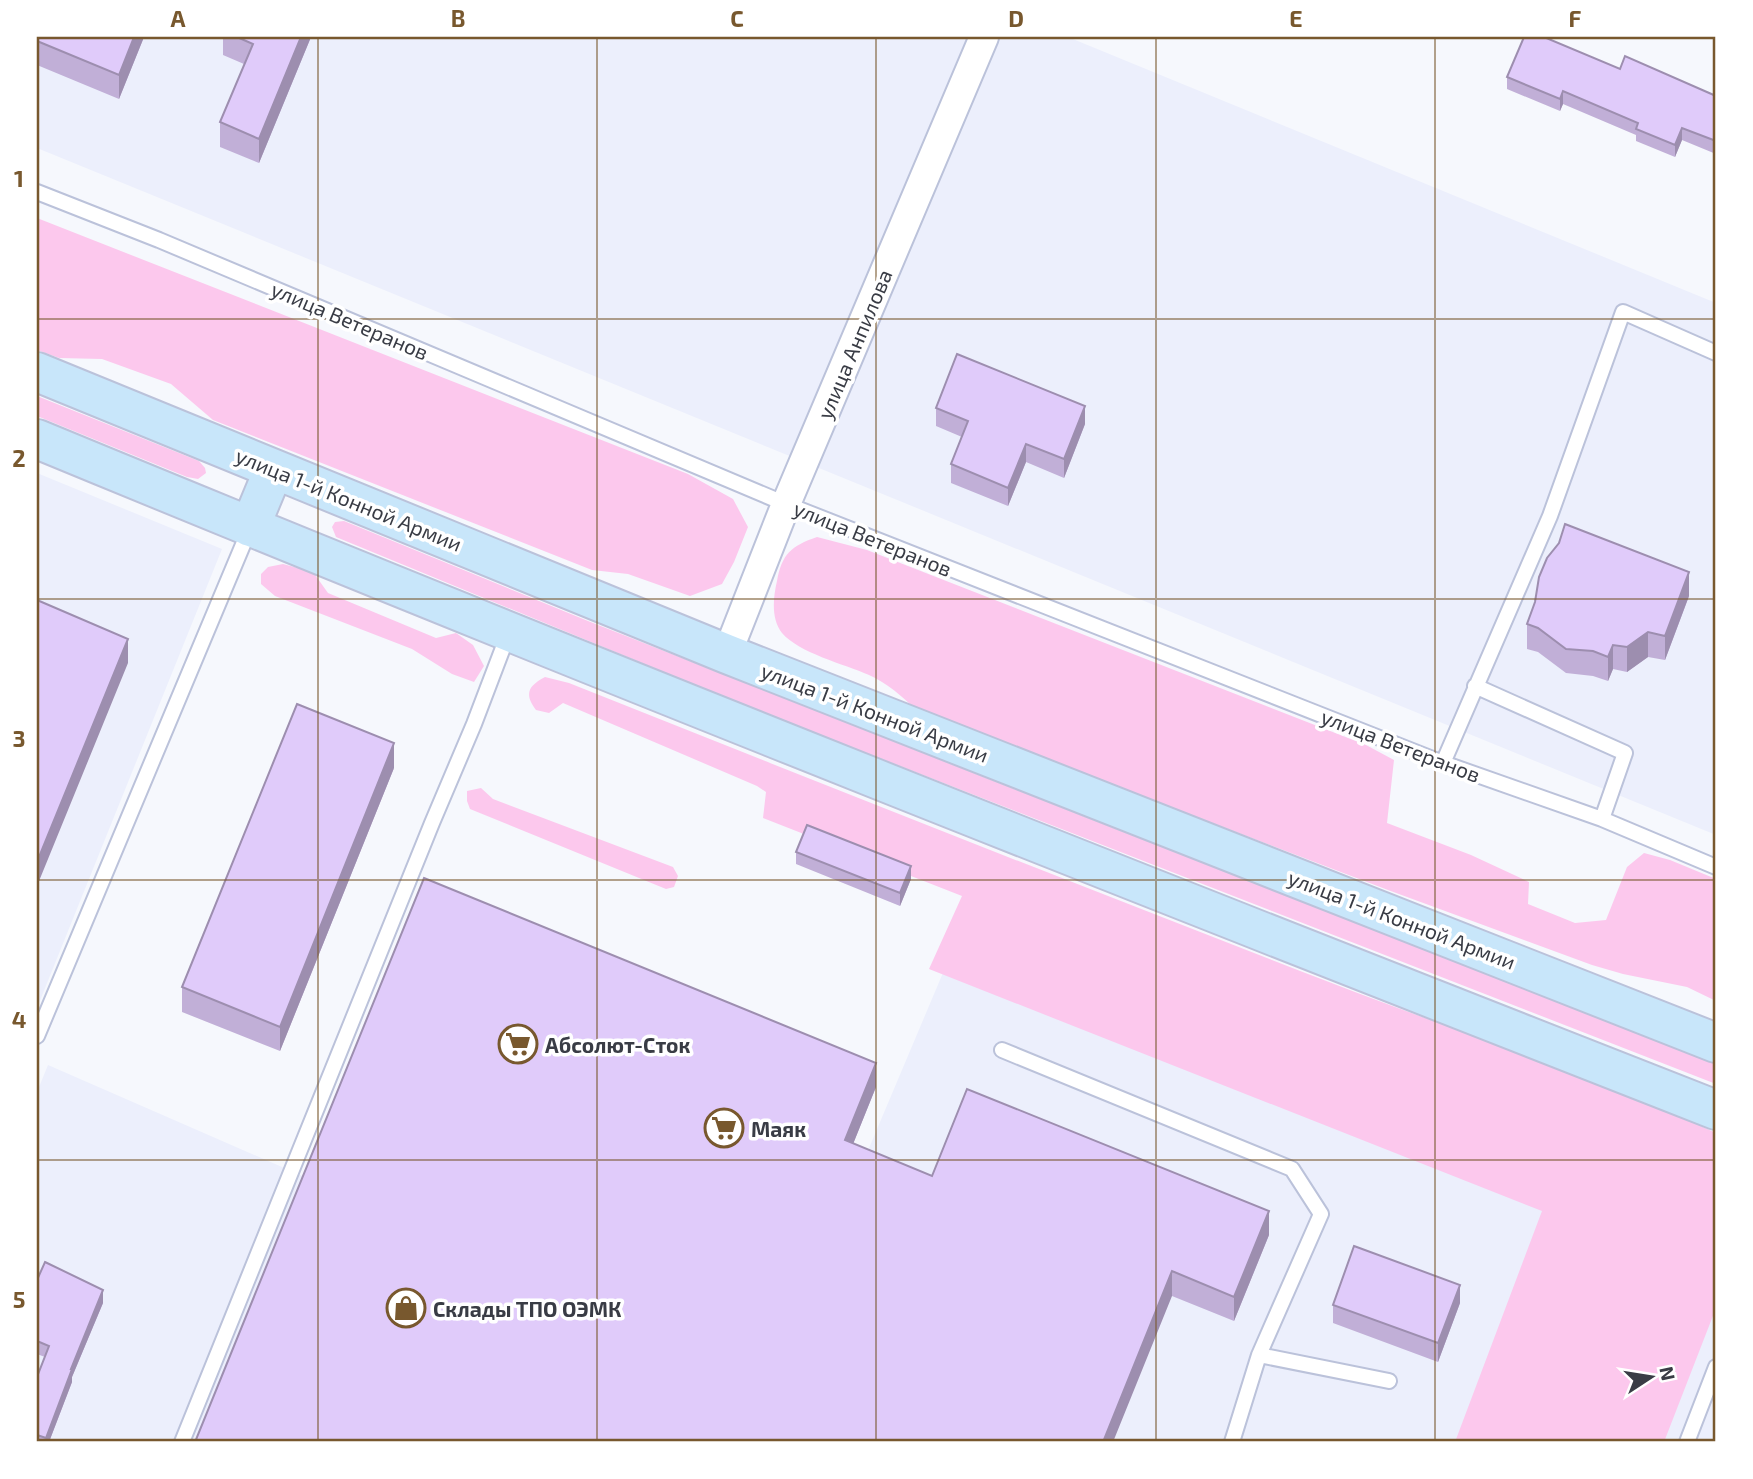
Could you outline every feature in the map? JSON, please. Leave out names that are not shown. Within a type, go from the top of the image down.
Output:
[{"type":"main road","name":"улица 1-й Конной Армии","points":[[37,372],[727,654],[1716,1043]]},
{"type":"main road","points":[[37,439],[509,632],[1716,1110]]},
{"type":"main road","points":[[250,527],[274,469]]},
{"type":"street","name":"улица Анпилова","points":[[727,654],[786,504],[984,37]]},
{"type":"lane","name":"улица Ветеранов","points":[[37,191],[786,504],[1443,763],[1602,819],[1716,867]]},
{"type":"lane","points":[[1443,763],[1549,516],[1623,312],[1716,353]]},
{"type":"lane","points":[[37,1036],[250,527]]},
{"type":"lane","points":[[182,1442],[509,632]]},
{"type":"lane","points":[[1475,686],[1625,753],[1602,819]]},
{"type":"lane","points":[[1002,1050],[1292,1169],[1321,1214],[1259,1355],[1232,1442]]},
{"type":"lane","points":[[1259,1355],[1389,1381]]},
{"type":"lane","points":[[1687,1442],[1716,1367]]},
{"type":"shaded area","points":[[37,37],[1068,37],[1716,303],[1716,835],[37,148]]},
{"type":"shaded area","points":[[37,218],[688,474],[733,499],[748,527],[734,562],[722,584],[690,596],[628,574],[592,570],[213,420],[171,384],[102,359],[59,358],[37,350]]},
{"type":"shaded area","points":[[37,396],[199,461],[206,473],[198,479],[187,477],[37,416]]},
{"type":"shaded area","points":[[37,473],[222,549],[37,1008]]},
{"type":"shaded area","points":[[344,521],[588,621],[1716,1062],[1716,1084],[756,710],[336,537],[332,527],[335,522]]},
{"type":"shaded area","points":[[817,537],[867,550],[1366,745],[1394,760],[1387,823],[1471,855],[1529,882],[1528,904],[1575,923],[1606,920],[1627,867],[1644,853],[1670,860],[1716,879],[1716,1001],[1687,987],[1592,965],[916,710],[882,682],[799,646],[778,627],[774,601],[782,564],[794,548]]},
{"type":"shaded area","points":[[283,564],[313,572],[328,593],[436,638],[456,633],[473,645],[484,666],[474,682],[452,674],[412,649],[275,596],[261,584],[261,574],[268,567]]},
{"type":"shaded area","points":[[545,677],[569,683],[1329,982],[1573,1072],[1716,1133],[1716,1308],[1664,1442],[1455,1442],[1542,1211],[929,969],[962,896],[763,818],[766,792],[757,786],[563,703],[549,713],[536,710],[530,699],[530,691]]},
{"type":"shaded area","points":[[481,788],[493,799],[673,867],[678,876],[674,887],[666,889],[470,809],[467,791]]},
{"type":"shaded area","points":[[964,923],[1716,1213],[1716,1442],[745,1442]]},
{"type":"shaded area","points":[[48,1065],[768,1379],[742,1442],[37,1442],[37,1092]]},
{"type":"building","points":[[37,37],[134,37],[119,75],[37,41]]},
{"type":"building","points":[[237,37],[301,37],[259,139],[220,122],[253,44]]},
{"type":"building","points":[[1524,37],[1544,37],[1620,69],[1625,56],[1716,96],[1716,141],[1682,128],[1675,145],[1636,129],[1638,123],[1563,91],[1560,99],[1507,77]]},
{"type":"building","points":[[957,354],[1085,406],[1064,459],[1026,444],[1008,488],[951,464],[968,421],[936,408]]},
{"type":"building","points":[[1565,524],[1689,572],[1665,636],[1648,632],[1627,647],[1613,645],[1608,657],[1593,651],[1566,649],[1538,628],[1527,624],[1535,602],[1539,577],[1547,558],[1559,543]]},
{"type":"building","points":[[37,600],[128,639],[37,862]]},
{"type":"building","points":[[297,704],[394,743],[280,1027],[182,987]]},
{"type":"building","points":[[807,825],[911,866],[900,893],[796,852]]},
{"type":"building","points":[[424,878],[876,1063],[845,1140],[932,1176],[967,1089],[1269,1211],[1234,1297],[1172,1271],[1103,1442],[195,1442]]},
{"type":"building","points":[[1354,1246],[1460,1285],[1438,1343],[1333,1305]]},
{"type":"building","points":[[45,1262],[103,1290],[46,1438],[37,1435],[37,1377],[49,1346],[37,1341],[37,1280]]},
{"type":"place","name":"Абсолют-Сток","points":[[518,1044]]},
{"type":"place","name":"Маяк","points":[[724,1128]]},
{"type":"place","name":"Склады ТПО ОЭМК","points":[[406,1308]]}]
